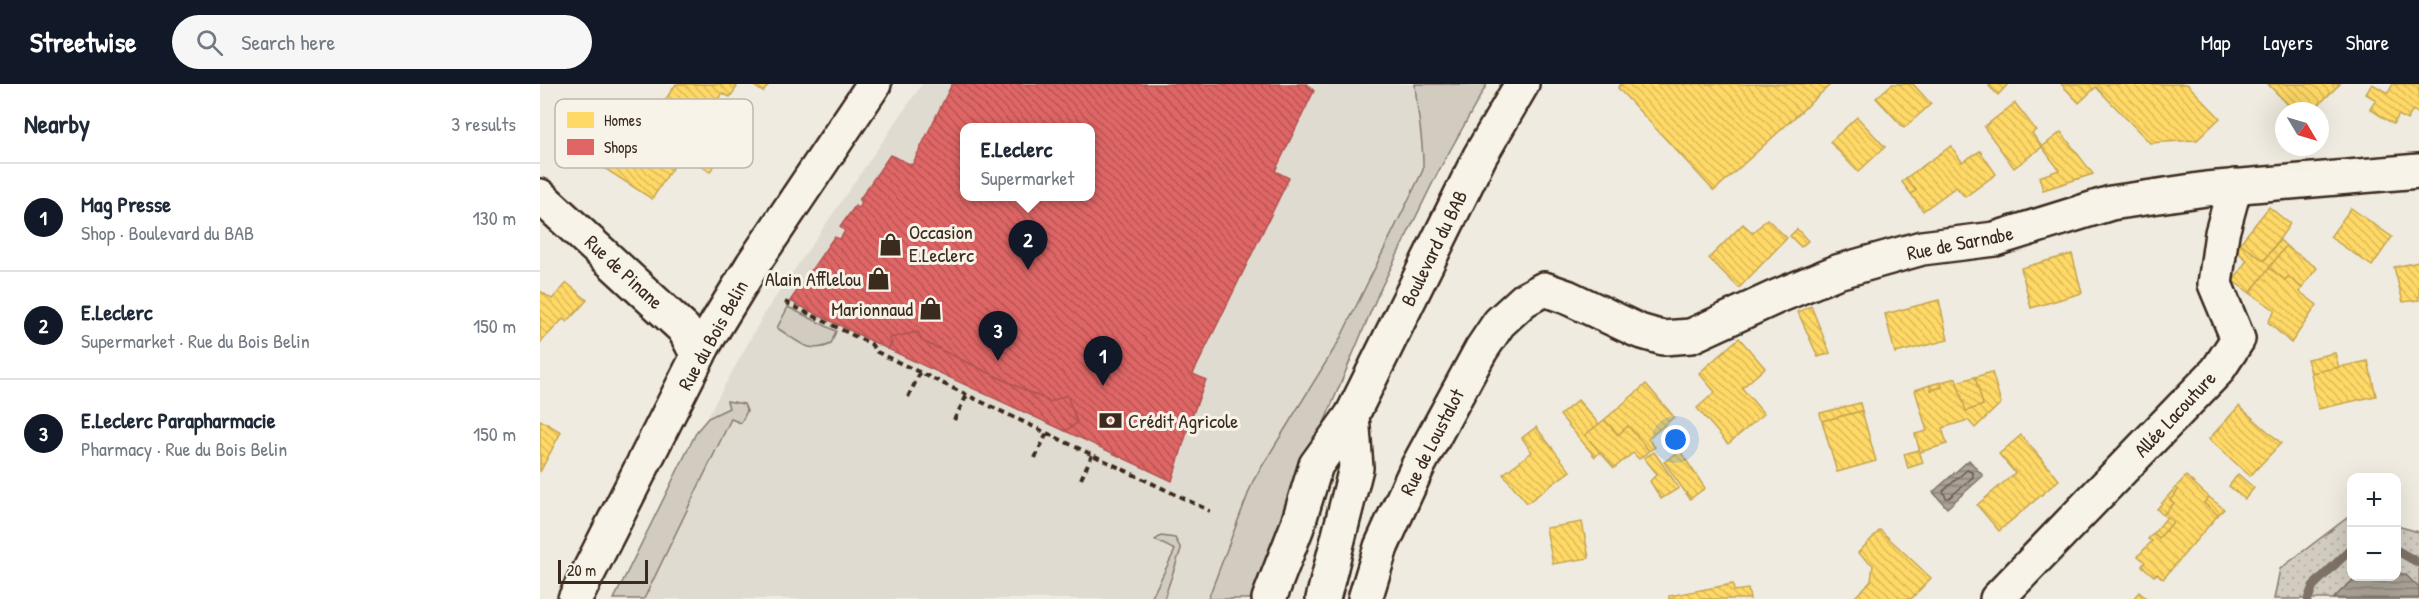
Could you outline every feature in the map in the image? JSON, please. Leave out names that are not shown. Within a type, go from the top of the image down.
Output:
[{"type":"street","name":"Rue du Bois Belin","points":[[575,599],[698,356],[753,264],[874,84]]},
{"type":"street","name":"Boulevard du BAB","points":[[1269,599],[1297,526],[1316,465],[1352,415],[1480,156],[1522,84]]},
{"type":"street","name":"Rue de Sarnabe","points":[[1524,300],[1544,289],[1567,297],[1639,331],[1663,338],[1691,336],[1837,272],[1923,248],[1995,239],[2110,203],[2235,186],[2419,171]]},
{"type":"street","name":"Allée Lacouture","points":[[1997,599],[2217,371],[2238,339],[2215,284],[2222,233],[2235,186]]},
{"type":"street","name":"Rue de Pinane","points":[[540,196],[684,329],[698,356]]},
{"type":"street","name":"Rue de Loustalot","points":[[1365,599],[1381,547],[1451,401],[1499,323],[1524,300]]},
{"type":"street","points":[[1323,599],[1356,468],[1352,415]]},
{"type":"path","points":[[785,302],[871,344],[878,352],[920,373],[1210,511]]},
{"type":"path","points":[[908,397],[920,373]]},
{"type":"path","points":[[954,420],[967,395]]},
{"type":"path","points":[[1035,458],[1047,433]]},
{"type":"path","points":[[1081,479],[1092,455]]},
{"type":"shaded area","points":[[922,84],[1418,84],[1432,167],[1225,599],[615,599],[692,444],[766,311]]},
{"type":"shaded area","points":[[1415,84],[1487,84],[1437,174],[1379,292],[1250,599],[1208,599],[1253,481],[1339,341],[1423,170]]},
{"type":"shaded area","points":[[788,307],[836,331],[831,344],[816,348],[809,347],[777,328]]},
{"type":"shaded area","points":[[727,401],[744,404],[747,411],[741,423],[731,419],[644,599],[614,599],[697,431],[708,418],[729,408]]},
{"type":"shaded area","points":[[2347,518],[2347,581],[2401,581],[2401,527],[2419,532],[2419,599],[2274,599],[2280,569]]},
{"type":"shaded area","points":[[1161,536],[1175,538],[1181,549],[1164,599],[1151,599],[1175,550],[1155,540]]},
{"type":"water","points":[[1969,460],[1983,476],[1947,508],[1933,492]]},
{"type":"water","points":[[2401,573],[2406,575],[2419,588],[2419,599],[2333,599],[2353,581],[2401,581]]},
{"type":"building: Homes","points":[[676,84],[733,84],[737,87],[730,97],[722,93],[718,99],[666,99]]},
{"type":"building: Homes","points":[[751,84],[769,84],[763,92]]},
{"type":"building: Homes","points":[[1621,84],[1831,84],[1714,191],[1618,88]]},
{"type":"building: Homes","points":[[1892,84],[1913,84],[1931,104],[1904,128],[1876,98]]},
{"type":"building: Homes","points":[[1990,84],[2008,84],[1998,95],[1989,86]]},
{"type":"building: Homes","points":[[2061,84],[2187,84],[2220,118],[2197,140],[2150,143],[2096,87],[2079,103]]},
{"type":"building: Homes","points":[[2268,84],[2340,84],[2321,102],[2285,102]]},
{"type":"building: Homes","points":[[2372,84],[2388,93],[2393,84],[2419,84],[2419,114],[2413,110],[2407,120],[2399,115],[2393,124],[2370,109],[2376,100],[2366,94]]},
{"type":"building: Homes","points":[[2015,103],[2036,130],[2032,133],[2042,147],[2014,168],[1984,127]]},
{"type":"building: Homes","points":[[1857,117],[1885,147],[1858,172],[1830,142]]},
{"type":"building: Homes","points":[[2061,132],[2093,174],[2043,190],[2039,177],[2059,170],[2042,147]]},
{"type":"building: Homes","points":[[1951,146],[1962,162],[1980,151],[1996,174],[1965,197],[1956,187],[1923,211],[1911,194],[1916,190],[1906,178]]},
{"type":"building: Homes","points":[[604,168],[672,168],[652,199]]},
{"type":"building: Homes","points":[[1906,178],[1916,190],[1911,194],[1902,182]]},
{"type":"building: Homes","points":[[2269,207],[2290,224],[2264,261],[2240,243]]},
{"type":"building: Homes","points":[[2351,208],[2392,237],[2372,266],[2330,237]]},
{"type":"building: Homes","points":[[1767,219],[1787,238],[1739,288],[1709,258],[1743,224],[1753,233]]},
{"type":"building: Homes","points":[[1797,229],[1808,241],[1801,247],[1790,236]]},
{"type":"building: Homes","points":[[2280,240],[2286,246],[2250,293],[2233,281],[2247,260],[2235,250],[2240,243],[2264,261]]},
{"type":"building: Homes","points":[[2286,246],[2317,268],[2302,288],[2288,277],[2285,280],[2269,268]]},
{"type":"building: Homes","points":[[2072,254],[2082,293],[2031,308],[2021,268]]},
{"type":"building: Homes","points":[[2419,262],[2419,300],[2403,302],[2394,267]]},
{"type":"building: Homes","points":[[2269,268],[2285,280],[2288,277],[2302,288],[2300,292],[2317,305],[2291,343],[2268,322],[2275,310],[2250,293]]},
{"type":"building: Homes","points":[[567,283],[587,300],[567,322],[563,319],[540,343],[540,291],[552,299]]},
{"type":"building: Homes","points":[[1939,300],[1948,340],[1895,353],[1885,314]]},
{"type":"building: Homes","points":[[1811,306],[1830,353],[1818,357],[1798,312]]},
{"type":"building: Homes","points":[[1739,338],[1765,368],[1742,388],[1764,414],[1728,444],[1697,408],[1715,392],[1699,373]]},
{"type":"building: Homes","points":[[2335,353],[2339,368],[2311,373],[2307,359]]},
{"type":"building: Homes","points":[[2368,361],[2376,396],[2318,409],[2311,373]]},
{"type":"building: Homes","points":[[1992,372],[2001,403],[1975,428],[1968,420],[1942,428],[1947,444],[1920,452],[1915,434],[1927,431],[1915,390],[1930,385],[1931,390],[1942,387],[1941,382],[1956,378],[1966,411],[1983,405],[1975,377]]},
{"type":"building: Homes","points":[[1975,377],[1983,405],[1966,411],[1957,382]]},
{"type":"building: Homes","points":[[1941,382],[1942,387],[1931,390],[1930,385]]},
{"type":"building: Homes","points":[[1646,384],[1674,417],[1648,439],[1655,447],[1649,451],[1628,426],[1618,435],[1604,420]]},
{"type":"building: Homes","points":[[1578,400],[1599,424],[1585,435],[1600,452],[1595,457],[1560,415]]},
{"type":"building: Homes","points":[[1860,403],[1862,411],[1822,421],[1820,413]]},
{"type":"building: Homes","points":[[2239,406],[2281,443],[2250,476],[2209,439]]},
{"type":"building: Homes","points":[[1862,411],[1876,461],[1837,472],[1822,421]]},
{"type":"building: Homes","points":[[540,420],[561,432],[540,472]]},
{"type":"building: Homes","points":[[1604,420],[1618,435],[1628,426],[1649,451],[1639,459],[1633,453],[1614,468],[1585,435]]},
{"type":"building: Homes","points":[[1536,427],[1570,471],[1527,503],[1503,474],[1532,452],[1522,438]]},
{"type":"building: Homes","points":[[2021,435],[2059,480],[1999,531],[1977,505],[2015,473],[1999,454]]},
{"type":"building: Homes","points":[[1919,450],[1923,463],[1908,468],[1904,454]]},
{"type":"building: Homes","points":[[1680,451],[1705,488],[1690,499],[1664,462]]},
{"type":"building: Homes","points":[[1654,452],[1679,488],[1661,499],[1650,481],[1657,474],[1644,458]]},
{"type":"building: Homes","points":[[2238,474],[2254,488],[2245,499],[2229,486]]},
{"type":"building: Homes","points":[[2186,476],[2209,497],[2204,503],[2218,515],[2163,579],[2157,574],[2154,576],[2142,566],[2145,562],[2138,556],[2152,541],[2148,539],[2154,533],[2159,538],[2173,522],[2163,515],[2174,503],[2170,500],[2178,490],[2175,488]]},
{"type":"building: Homes","points":[[2175,488],[2178,490],[2170,500],[2174,503],[2163,515],[2157,509]]},
{"type":"building: Homes","points":[[2209,497],[2224,509],[2218,515],[2204,503]]},
{"type":"building: Homes","points":[[2167,517],[2173,522],[2159,538],[2154,533]]},
{"type":"building: Homes","points":[[1582,522],[1589,558],[1553,564],[1546,528]]},
{"type":"building: Homes","points":[[1880,530],[1931,578],[1911,599],[1853,599],[1871,581],[1873,565],[1858,553]]},
{"type":"building: Homes","points":[[1733,584],[1734,591],[1748,589],[1750,599],[1669,599],[1669,596]]},
{"type":"building: Homes","points":[[2139,592],[2147,599],[2133,599]]},
{"type":"building: Shops","points":[[952,84],[1307,84],[1314,91],[1275,171],[1289,178],[1193,374],[1206,380],[1172,481],[1065,431],[1077,423],[1067,395],[1050,402],[922,341],[918,332],[889,338],[892,343],[888,349],[790,301],[834,237],[840,239],[845,231],[840,227],[855,206],[858,208],[862,202],[859,200],[890,155],[912,165]]},
{"type":"building: Shops","points":[[918,332],[922,341],[1050,402],[1067,395],[1077,423],[1065,431],[888,349],[892,343],[889,338]]},
{"type":"waterway","points":[[2308,599],[2313,586],[2347,553]]},
{"type":"waterway","points":[[2401,553],[2419,563]]},
{"type":"place","name":"Occasion E.Leclerc","points":[[891,244]]},
{"type":"place","name":"E.Leclerc","points":[[1028,270]]},
{"type":"place","name":"Alain Afflelou","points":[[879,279]]},
{"type":"place","name":"Marionnaud","points":[[931,309]]},
{"type":"place","name":"E.Leclerc Parapharmacie","points":[[998,361]]},
{"type":"place","name":"Mag Presse","points":[[1103,386]]},
{"type":"place","name":"Crédit Agricole","points":[[1110,421]]}]
